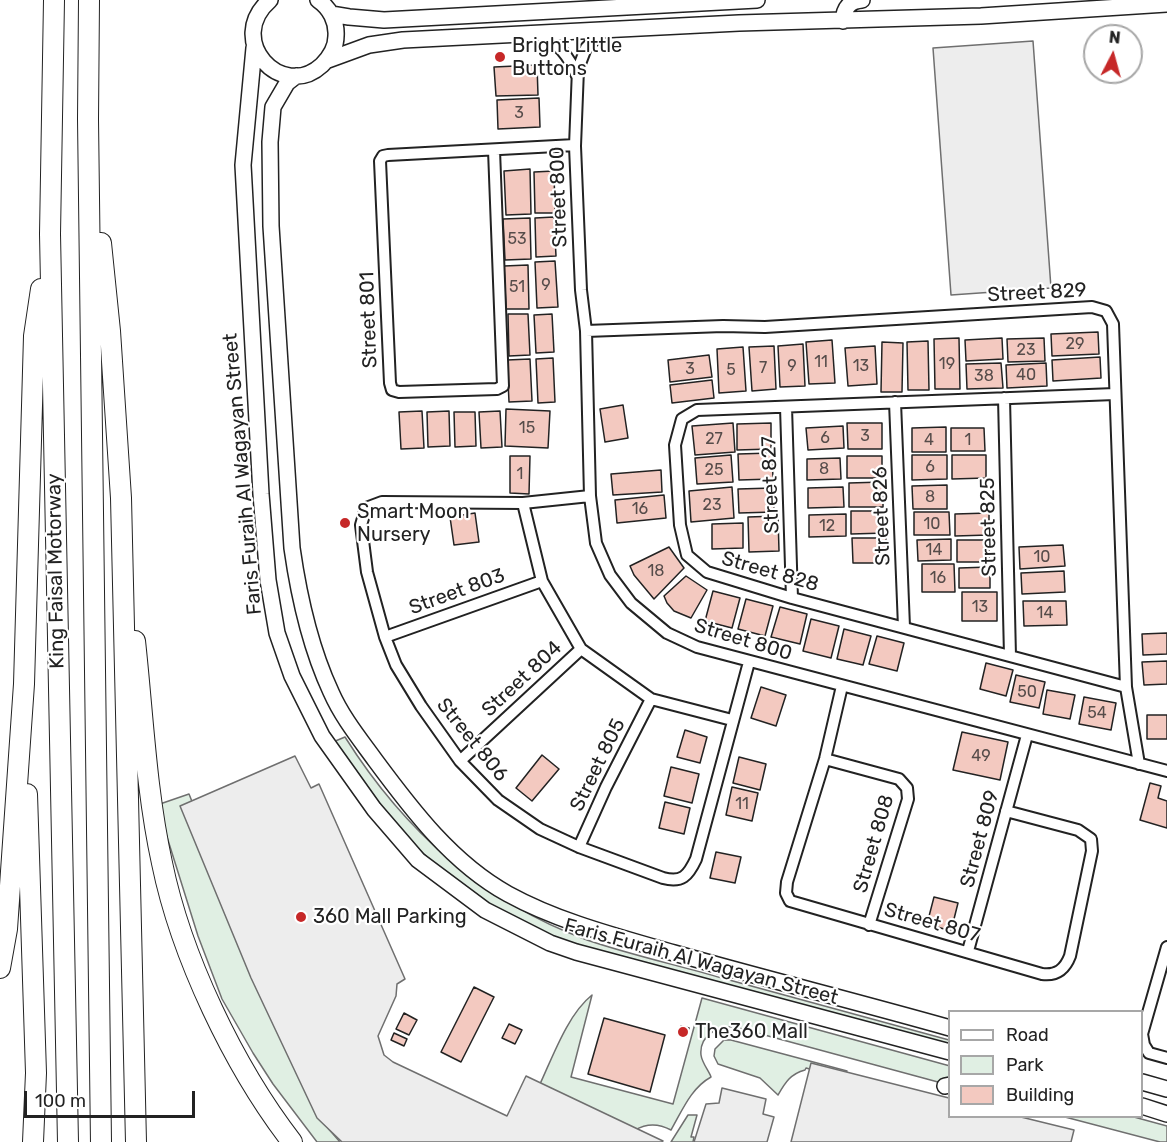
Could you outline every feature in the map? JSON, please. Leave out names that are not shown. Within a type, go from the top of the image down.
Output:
[{"type":"highway","name":"King Faisal Motorway","points":[[54,0],[50,234],[68,1142]]},
{"type":"highway","name":"King Faisal Motorway","points":[[89,0],[88,119],[101,1142]]},
{"type":"highway","points":[[88,119],[110,331],[121,498],[153,811],[162,863],[180,929],[204,988],[233,1048],[292,1142]]},
{"type":"highway","points":[[0,968],[7,929],[24,684],[34,336],[50,234]]},
{"type":"highway","points":[[121,498],[136,1142]]},
{"type":"highway","points":[[24,684],[36,1073],[33,1142]]},
{"type":"street","points":[[318,0],[331,14],[336,25],[334,49],[328,60]]},
{"type":"street","points":[[331,14],[384,20],[757,0]]},
{"type":"street","points":[[843,21],[844,9],[853,1],[862,0]]},
{"type":"street","name":"Faris Furaih Al Wagayan Street","points":[[265,2],[255,19],[252,33],[254,48],[243,165],[261,494],[268,580],[277,633],[288,666],[322,736],[374,809],[418,860],[485,910],[550,943],[576,952],[948,1051]]},
{"type":"street","points":[[254,48],[270,68],[282,74],[296,76],[313,71],[328,60],[355,49],[386,42],[739,23],[992,15],[1167,4]]},
{"type":"street","name":"Street 800","points":[[604,30],[586,48],[577,77],[575,145],[581,290],[586,331],[590,496],[596,543],[610,575],[631,603],[667,633],[697,647],[1167,771]]},
{"type":"street","points":[[538,33],[562,50],[569,58],[577,77]]},
{"type":"street","name":"Faris Furaih Al Wagayan Street","points":[[296,76],[287,83],[273,108],[270,142],[271,226],[292,548],[298,589],[310,635],[330,690],[355,735],[428,827],[456,856],[507,893],[564,918],[629,940],[948,1027]]},
{"type":"street","name":"Street 801","points":[[494,150],[503,386],[497,389],[475,390],[399,392],[392,390],[380,161],[383,156],[575,145]]},
{"type":"street","name":"Street 829","points":[[586,331],[723,326],[765,327],[1092,307],[1106,311],[1113,324],[1126,687],[1139,764]]},
{"type":"street","name":"Street 828","points":[[1115,393],[697,410],[682,418],[675,445],[680,525],[687,555],[707,572],[792,598],[1126,687]]},
{"type":"street","name":"Street 825","points":[[1004,398],[1010,656]]},
{"type":"street","name":"Street 826","points":[[895,402],[904,627]]},
{"type":"street","name":"Street 827","points":[[786,407],[792,598]]},
{"type":"street","name":"Street 806","points":[[590,496],[522,503],[382,502],[366,508],[361,525],[367,572],[385,637],[396,665],[421,706],[460,761],[498,800],[540,829],[579,847],[674,880],[687,874],[696,859],[748,662]]},
{"type":"street","points":[[522,503],[542,581],[581,649],[651,699],[732,720]]},
{"type":"street","name":"Street 803","points":[[385,637],[542,581]]},
{"type":"street","name":"Street 804","points":[[460,761],[581,649]]},
{"type":"street","name":"Street 807","points":[[842,686],[825,759],[787,882],[786,893],[793,904],[1052,975],[1061,970],[1070,956],[1092,850],[1091,839],[1078,830],[1006,811]]},
{"type":"street","name":"Street 805","points":[[579,847],[606,787],[651,699]]},
{"type":"street","name":"Street 809","points":[[968,951],[1027,735]]},
{"type":"street","name":"Street 808","points":[[825,759],[899,779],[907,788],[908,799],[869,925]]},
{"type":"street","points":[[1143,1031],[1163,976],[1167,947]]},
{"type":"street","points":[[836,1021],[847,1016],[849,1010],[844,999]]},
{"type":"street","points":[[878,1032],[872,1025],[872,1017],[887,1011]]},
{"type":"street","points":[[1143,1040],[1149,1053],[1167,1058]]},
{"type":"street","points":[[1143,1082],[1167,1089]]},
{"type":"street","points":[[1143,1106],[1167,1114]]},
{"type":"green space","points":[[345,737],[393,802],[449,859],[513,905],[549,924],[587,940],[620,950],[948,1040],[948,1054],[584,952],[497,910],[439,868],[400,831],[333,742]]},
{"type":"green space","points":[[189,794],[320,1119],[340,1142],[317,1142],[273,1084],[222,999],[198,936],[157,805]]},
{"type":"green space","points":[[592,995],[571,1077],[673,1104],[702,998],[948,1065],[948,1085],[735,1027],[722,1028],[706,1037],[701,1048],[702,1058],[711,1077],[692,1094],[671,1130],[653,1125],[635,1130],[540,1084],[568,1024],[583,1003]]},
{"type":"green space","points":[[724,1040],[847,1071],[843,1078],[806,1068],[788,1080],[778,1095],[760,1078],[718,1064],[714,1056],[715,1049]]},
{"type":"green space","points":[[688,1115],[697,1115],[691,1137],[694,1137],[693,1142],[671,1142]]},
{"type":"green space","points":[[1069,1118],[1138,1118],[1167,1126],[1167,1142]]},
{"type":"shaded area","points":[[1033,41],[1051,288],[951,295],[933,48]]},
{"type":"shaded area","name":"360 Mall Parking","points":[[295,756],[311,788],[319,784],[405,979],[397,984],[396,996],[378,1036],[384,1055],[393,1062],[507,1116],[526,1076],[662,1142],[342,1142],[317,1118],[251,978],[180,806]]},
{"type":"shaded area","points":[[811,1063],[948,1098],[948,1118],[1025,1118],[1074,1130],[1071,1142],[791,1142]]},
{"type":"shaded area","points":[[722,1088],[766,1099],[763,1114],[774,1117],[767,1142],[694,1142],[706,1104],[719,1103]]},
{"type":"building","points":[[537,65],[538,95],[496,96],[494,67]]},
{"type":"building","points":[[539,98],[540,127],[498,129],[497,100]]},
{"type":"building","points":[[530,169],[531,214],[506,215],[504,171]]},
{"type":"building","points":[[554,171],[555,213],[535,213],[534,172]]},
{"type":"building","points":[[554,217],[556,256],[536,257],[535,218]]},
{"type":"building","points":[[530,218],[531,259],[505,260],[503,219]]},
{"type":"building","points":[[555,261],[558,307],[537,308],[535,262]]},
{"type":"building","points":[[528,265],[529,309],[506,309],[504,266]]},
{"type":"building","points":[[508,314],[528,314],[530,355],[509,356]]},
{"type":"building","points":[[552,314],[554,352],[536,353],[534,315]]},
{"type":"building","points":[[1098,332],[1099,354],[1052,356],[1051,334]]},
{"type":"building","points":[[959,338],[960,389],[935,389],[934,339]]},
{"type":"building","points":[[1002,338],[1003,359],[966,361],[965,340]]},
{"type":"building","points":[[1044,338],[1045,361],[1008,362],[1007,339]]},
{"type":"building","points":[[832,340],[835,383],[809,384],[806,342]]},
{"type":"building","points":[[928,341],[929,390],[908,390],[907,342]]},
{"type":"building","points":[[882,342],[903,343],[902,392],[881,392]]},
{"type":"building","points":[[803,344],[805,386],[780,387],[778,346]]},
{"type":"building","points":[[774,346],[776,389],[752,391],[749,347]]},
{"type":"building","points":[[875,346],[877,384],[848,386],[845,348]]},
{"type":"building","points":[[743,347],[746,391],[719,393],[717,349]]},
{"type":"building","points":[[709,355],[712,377],[670,382],[668,360]]},
{"type":"building","points":[[1100,357],[1101,378],[1053,381],[1052,360]]},
{"type":"building","points":[[553,358],[555,402],[538,403],[536,359]]},
{"type":"building","points":[[530,359],[532,401],[509,402],[507,360]]},
{"type":"building","points":[[1001,363],[1003,388],[967,389],[966,364]]},
{"type":"building","points":[[1046,363],[1047,386],[1007,388],[1006,365]]},
{"type":"building","points":[[712,380],[714,398],[672,403],[670,385]]},
{"type":"building","points":[[623,405],[628,438],[605,442],[600,409]]},
{"type":"building","points":[[506,409],[550,411],[548,448],[505,446]]},
{"type":"building","points":[[422,411],[424,448],[401,449],[399,412]]},
{"type":"building","points":[[449,411],[450,446],[428,447],[427,412]]},
{"type":"building","points":[[500,411],[502,447],[481,448],[479,412]]},
{"type":"building","points":[[454,412],[475,412],[476,446],[455,447]]},
{"type":"building","points":[[733,423],[735,452],[695,455],[692,426]]},
{"type":"building","points":[[771,423],[771,449],[737,450],[737,424]]},
{"type":"building","points":[[847,423],[882,423],[882,449],[848,449]]},
{"type":"building","points":[[843,426],[844,448],[808,450],[806,428]]},
{"type":"building","points":[[946,427],[946,452],[912,452],[912,428]]},
{"type":"building","points":[[951,428],[984,428],[985,451],[951,451]]},
{"type":"building","points":[[772,453],[773,479],[739,480],[738,454]]},
{"type":"building","points":[[731,455],[733,482],[697,484],[695,458]]},
{"type":"building","points":[[912,455],[947,455],[947,479],[912,480]]},
{"type":"building","points":[[952,455],[986,455],[986,478],[952,479]]},
{"type":"building","points":[[510,456],[530,456],[529,494],[510,493]]},
{"type":"building","points":[[847,456],[882,456],[882,478],[847,478]]},
{"type":"building","points":[[840,458],[841,479],[807,480],[807,459]]},
{"type":"building","points":[[661,470],[662,492],[613,495],[611,474]]},
{"type":"building","points":[[883,482],[883,507],[849,507],[849,483]]},
{"type":"building","points":[[947,485],[947,509],[913,509],[912,486]]},
{"type":"building","points":[[732,487],[734,518],[691,522],[689,491]]},
{"type":"building","points":[[843,487],[844,507],[808,508],[808,488]]},
{"type":"building","points":[[773,488],[774,512],[739,513],[738,489]]},
{"type":"building","points":[[664,495],[666,518],[617,523],[615,500]]},
{"type":"building","points":[[851,511],[886,511],[886,533],[851,534]]},
{"type":"building","points":[[914,512],[949,512],[950,535],[914,535]]},
{"type":"building","points":[[475,513],[479,542],[454,545],[450,517]]},
{"type":"building","points":[[989,513],[989,535],[955,536],[955,514]]},
{"type":"building","points":[[846,514],[846,536],[809,537],[809,515]]},
{"type":"building","points":[[778,516],[779,551],[749,552],[748,517]]},
{"type":"building","points":[[743,523],[743,548],[712,549],[712,524]]},
{"type":"building","points":[[852,538],[886,538],[886,563],[853,563]]},
{"type":"building","points":[[951,539],[951,560],[918,561],[917,540]]},
{"type":"building","points":[[957,540],[989,540],[989,562],[957,562]]},
{"type":"building","points":[[1063,545],[1065,566],[1020,569],[1019,547]]},
{"type":"building","points":[[669,547],[684,568],[654,599],[634,575],[630,566]]},
{"type":"building","points":[[922,564],[954,564],[955,592],[922,592]]},
{"type":"building","points":[[990,567],[990,588],[959,588],[959,568]]},
{"type":"building","points":[[1064,571],[1065,592],[1022,594],[1021,573]]},
{"type":"building","points":[[686,576],[707,590],[691,618],[674,611],[664,596]]},
{"type":"building","points":[[713,591],[740,598],[732,628],[705,621]]},
{"type":"building","points":[[962,592],[997,592],[997,621],[962,621]]},
{"type":"building","points":[[746,599],[773,606],[765,636],[738,629]]},
{"type":"building","points":[[1023,601],[1066,601],[1067,625],[1024,626]]},
{"type":"building","points":[[780,607],[807,614],[800,644],[771,637]]},
{"type":"building","points":[[811,619],[839,626],[831,658],[803,651]]},
{"type":"building","points":[[844,629],[871,636],[863,665],[837,659]]},
{"type":"building","points":[[1167,633],[1167,654],[1143,655],[1142,634]]},
{"type":"building","points":[[877,636],[904,643],[897,671],[869,664]]},
{"type":"building","points":[[1167,661],[1167,684],[1144,685],[1142,662]]},
{"type":"building","points":[[986,663],[1013,670],[1006,696],[980,689]]},
{"type":"building","points":[[1016,675],[1045,682],[1039,708],[1010,702]]},
{"type":"building","points":[[761,687],[786,695],[776,726],[751,718]]},
{"type":"building","points":[[1047,690],[1075,695],[1070,719],[1043,714]]},
{"type":"building","points":[[1084,697],[1116,703],[1111,730],[1079,724]]},
{"type":"building","points":[[1147,715],[1167,715],[1167,739],[1147,739]]},
{"type":"building","points":[[685,730],[707,737],[700,763],[677,757]]},
{"type":"building","points":[[962,732],[1008,742],[1000,780],[953,770]]},
{"type":"building","points":[[542,755],[559,769],[532,801],[516,788]]},
{"type":"building","points":[[739,757],[766,764],[760,790],[733,783]]},
{"type":"building","points":[[671,767],[699,774],[692,803],[664,796]]},
{"type":"building","points":[[1150,783],[1161,786],[1158,798],[1167,801],[1167,828],[1140,820]]},
{"type":"building","points":[[732,787],[758,793],[752,821],[726,815]]},
{"type":"building","points":[[665,802],[690,808],[684,834],[659,828]]},
{"type":"building","points":[[716,852],[741,857],[735,883],[710,878]]},
{"type":"building","points":[[934,897],[958,903],[951,931],[927,924]]},
{"type":"building","points":[[474,987],[494,997],[461,1062],[441,1052]]},
{"type":"building","points":[[404,1013],[417,1020],[409,1035],[396,1029]]},
{"type":"building","points":[[604,1018],[665,1035],[650,1092],[588,1074]]},
{"type":"building","points":[[509,1024],[522,1030],[515,1044],[502,1038]]},
{"type":"building","name":"The360 Mall","points":[[681,1026],[689,1028],[686,1037],[678,1035]]},
{"type":"building","points":[[394,1033],[407,1039],[404,1046],[391,1040]]},
{"type":"place","name":"Bright Little Buttons","points":[[500,57]]},
{"type":"place","name":"Smart Moon Nursery","points":[[345,523]]},
{"type":"place","name":"360 Mall Parking","points":[[301,917]]},
{"type":"place","name":"The360 Mall","points":[[683,1032]]}]
